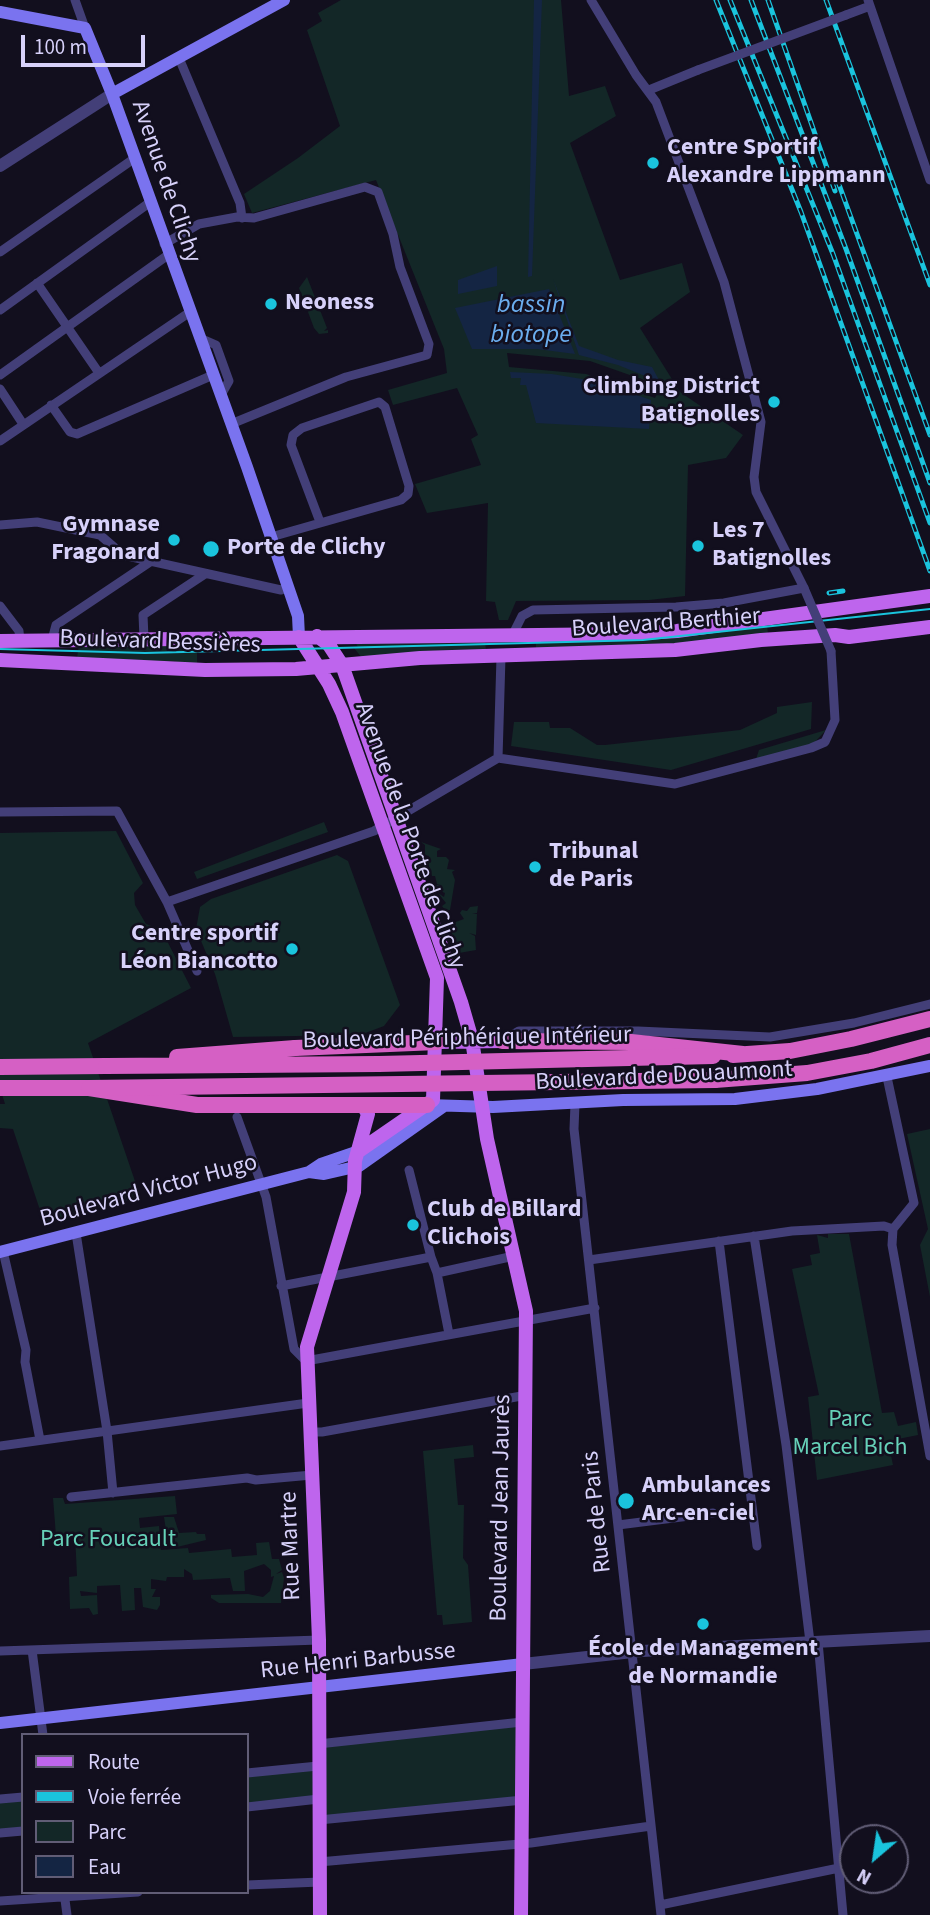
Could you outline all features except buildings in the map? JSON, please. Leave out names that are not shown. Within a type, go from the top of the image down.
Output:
[{"type":"highway","name":"Boulevard Périphérique Intérieur","points":[[0,1067],[391,1064],[713,1056],[790,1051],[851,1040],[930,1019]]},
{"type":"highway","points":[[502,1041],[631,1042],[743,1054]]},
{"type":"highway","points":[[106,1066],[224,1051],[436,1042]]},
{"type":"highway","points":[[0,1088],[715,1080],[807,1073],[872,1061],[930,1045]]},
{"type":"highway","points":[[89,1088],[240,1111],[362,1104],[426,1105]]},
{"type":"main road","points":[[112,94],[284,0]]},
{"type":"main road","points":[[0,12],[85,27]]},
{"type":"main road","name":"Avenue de Clichy","points":[[85,27],[112,94],[271,537],[298,616],[299,637]]},
{"type":"main road","name":"Boulevard Berthier","points":[[299,637],[677,631],[930,596]]},
{"type":"main road","name":"Boulevard Berthier","points":[[825,611],[846,614],[930,604]]},
{"type":"main road","name":"Avenue de Clichy","points":[[298,616],[317,636]]},
{"type":"main road","name":"Boulevard Berthier","points":[[835,635],[847,629],[930,619]]},
{"type":"main road","name":"Boulevard Berthier","points":[[318,667],[420,658],[675,650],[835,635],[849,637],[930,627]]},
{"type":"main road","points":[[500,657],[513,634]]},
{"type":"main road","name":"Avenue de la Porte de Clichy","points":[[317,636],[329,645],[342,665],[437,978],[435,1096],[426,1105]]},
{"type":"main road","name":"Boulevard Bessières","points":[[0,640],[299,637]]},
{"type":"main road","name":"Avenue de la Porte de Clichy","points":[[299,637],[342,712],[389,822],[472,1040],[482,1107]]},
{"type":"main road","name":"Boulevard Bessières","points":[[0,660],[205,670],[318,667]]},
{"type":"main road","points":[[436,1042],[502,1041]]},
{"type":"main road","name":"Boulevard de Douaumont","points":[[426,1105],[482,1107],[623,1100],[735,1099],[887,1077],[930,1066]]},
{"type":"main road","points":[[306,1361],[307,1347],[354,1192],[355,1168],[368,1114],[362,1104]]},
{"type":"main road","points":[[359,1152],[426,1105]]},
{"type":"main road","points":[[355,1168],[444,1106]]},
{"type":"main road","name":"Boulevard Jean Jaurès","points":[[482,1107],[527,1320],[523,1844],[520,1915]]},
{"type":"main road","name":"Boulevard Victor Hugo","points":[[2,1252],[309,1172],[321,1164],[359,1152]]},
{"type":"main road","name":"Boulevard Victor Hugo","points":[[309,1172],[324,1174],[355,1168]]},
{"type":"main road","name":"Rue Martre","points":[[306,1361],[319,1640],[320,1915]]},
{"type":"main road","name":"Rue Henri Barbusse","points":[[0,1723],[523,1664]]},
{"type":"street","name":"Avenue de Clichy","points":[[75,0],[85,27]]},
{"type":"street","points":[[167,902],[321,851],[389,822],[498,758],[675,784],[825,743],[835,720],[831,652],[804,588],[755,492],[754,477],[761,422],[724,282],[649,90],[636,75],[591,0]]},
{"type":"street","points":[[649,90],[846,15],[869,3],[930,180]]},
{"type":"street","points":[[178,58],[240,203],[242,218]]},
{"type":"street","points":[[0,166],[112,94]]},
{"type":"street","points":[[0,252],[135,158]]},
{"type":"street","points":[[0,375],[200,224],[254,218],[372,187],[377,192],[393,234],[400,267],[430,350],[421,359],[346,377],[231,424]]},
{"type":"street","points":[[0,310],[149,203]]},
{"type":"street","points":[[37,283],[99,373]]},
{"type":"street","points":[[0,441],[190,312]]},
{"type":"street","name":"Avenue de Clichy","points":[[200,338],[216,345],[229,381],[221,396]]},
{"type":"street","points":[[51,405],[70,432],[77,434],[213,375]]},
{"type":"street","points":[[0,389],[23,424]]},
{"type":"street","points":[[271,537],[401,500],[408,494],[409,486],[385,407],[379,402],[293,434],[291,444],[320,522]]},
{"type":"street","points":[[0,525],[37,522],[100,535],[123,555],[281,590],[288,587]]},
{"type":"street","points":[[52,640],[56,625],[150,562]]},
{"type":"street","points":[[144,638],[144,615],[205,574]]},
{"type":"street","points":[[513,634],[522,616],[533,610],[676,607],[724,603],[804,588]]},
{"type":"street","points":[[0,606],[19,631],[20,640]]},
{"type":"street","points":[[498,758],[500,657]]},
{"type":"street","points":[[0,812],[117,811],[167,902],[197,971]]},
{"type":"street","name":"Boulevard de Douaumont","points":[[502,1041],[519,1031],[638,1031],[770,1038],[853,1023],[930,1004]]},
{"type":"street","points":[[887,1077],[914,1203],[893,1229],[892,1244],[930,1456]]},
{"type":"street","name":"Rue de Paris","points":[[575,1104],[574,1129],[634,1652],[660,1910]]},
{"type":"street","name":"Rue Martre","points":[[240,1111],[266,1198],[294,1349],[306,1361]]},
{"type":"street","points":[[409,1170],[437,1273],[449,1334]]},
{"type":"street","points":[[589,1261],[754,1236],[846,1227],[884,1226],[893,1229]]},
{"type":"street","points":[[76,1233],[107,1431],[113,1493]]},
{"type":"street","points":[[660,1910],[839,1868],[814,1642],[754,1236]]},
{"type":"street","points":[[719,1241],[757,1546]]},
{"type":"street","points":[[2,1252],[26,1350],[24,1362],[40,1440]]},
{"type":"street","points":[[437,1273],[514,1256]]},
{"type":"street","points":[[281,1286],[431,1257]]},
{"type":"street","points":[[306,1361],[595,1308]]},
{"type":"street","points":[[310,1432],[527,1395]]},
{"type":"street","points":[[0,1446],[308,1403]]},
{"type":"street","points":[[71,1497],[247,1478],[312,1475]]},
{"type":"street","points":[[618,1525],[713,1513]]},
{"type":"street","name":"Rue Henri Barbusse","points":[[523,1664],[634,1652],[930,1636]]},
{"type":"street","points":[[0,1651],[319,1640]]},
{"type":"street","points":[[32,1650],[43,1733]]},
{"type":"street","points":[[318,1744],[522,1722]]},
{"type":"street","points":[[248,1773],[318,1766]]},
{"type":"street","points":[[0,1799],[21,1797]]},
{"type":"street","points":[[248,1807],[319,1799]]},
{"type":"street","points":[[319,1820],[523,1800]]},
{"type":"street","points":[[320,1862],[523,1844],[651,1826]]},
{"type":"street","points":[[0,1833],[21,1831]]},
{"type":"street","points":[[248,1885],[320,1882]]},
{"type":"street","points":[[0,1901],[89,1894]]},
{"type":"street","points":[[841,1894],[843,1915]]},
{"type":"street","points":[[64,1895],[67,1915]]},
{"type":"green space","points":[[341,0],[561,0],[569,96],[605,86],[616,116],[570,143],[620,280],[682,263],[690,292],[640,328],[680,392],[743,435],[726,458],[688,465],[685,596],[649,600],[516,601],[508,620],[499,620],[495,602],[486,601],[488,503],[427,513],[415,484],[481,465],[471,439],[478,435],[457,388],[393,405],[388,390],[447,373],[444,349],[376,180],[252,213],[244,194],[340,126],[307,30],[322,21],[318,13]],"holes":[[[507,353],[590,361],[661,386],[655,398],[586,374],[509,367]]]},
{"type":"green space","points":[[307,277],[327,328],[324,331],[328,330],[328,333],[319,334],[314,328],[299,288]]},
{"type":"green space","points":[[767,624],[768,634],[676,645],[536,649],[536,640]]},
{"type":"green space","points":[[485,639],[486,651],[362,658],[354,648],[358,647],[354,641]]},
{"type":"green space","points":[[197,643],[197,665],[172,661],[98,662],[77,658],[79,645]]},
{"type":"green space","points":[[812,702],[811,729],[671,770],[511,746],[514,722],[549,722],[550,728],[570,728],[597,745],[605,745],[740,730],[777,713],[777,707]]},
{"type":"green space","points":[[826,730],[813,744],[756,759],[759,750]]},
{"type":"green space","points":[[324,822],[328,832],[197,879],[194,872]]},
{"type":"green space","points":[[116,831],[143,883],[134,893],[135,905],[146,924],[161,929],[191,988],[88,1043],[139,1193],[133,1195],[134,1199],[44,1222],[13,1129],[0,1128],[0,1104],[5,1104],[0,1088],[0,833]]},
{"type":"green space","points":[[421,842],[441,849],[437,851],[437,857],[446,857],[449,860],[447,869],[455,870],[452,872],[455,880],[450,910],[445,910],[442,906],[446,903],[438,893],[444,897],[445,893],[436,889],[436,885],[441,884],[437,884],[435,876],[432,876],[428,864],[431,862],[426,861],[429,856],[425,855],[425,845]]},
{"type":"green space","name":"Centre sportif Léon Biancotto","points":[[337,855],[348,861],[400,1005],[384,1026],[360,1035],[233,1037],[215,974],[196,929],[200,907],[211,899]]},
{"type":"green space","points":[[478,906],[477,913],[472,914],[477,914],[476,935],[469,933],[475,936],[476,950],[459,953],[461,947],[457,946],[451,932],[454,928],[450,924],[464,919],[460,913],[462,910],[467,911],[470,907]]},
{"type":"green space","points":[[930,1129],[930,1297],[920,1245],[928,1229],[907,1134]]},
{"type":"green space","name":"Parc Marcel Bich","points":[[828,1234],[849,1234],[882,1413],[894,1412],[898,1426],[916,1422],[918,1435],[888,1441],[893,1465],[817,1480],[808,1397],[819,1395],[792,1269],[812,1265],[810,1255],[820,1253],[817,1235],[828,1238]]},
{"type":"green space","points":[[473,1445],[474,1457],[454,1459],[458,1505],[464,1505],[463,1558],[468,1565],[472,1622],[443,1625],[442,1615],[437,1615],[423,1451]]},
{"type":"green space","name":"Parc Foucault","points":[[175,1496],[177,1514],[139,1518],[140,1528],[159,1526],[161,1550],[188,1548],[189,1553],[231,1549],[232,1557],[257,1555],[256,1543],[269,1542],[272,1559],[279,1559],[282,1570],[276,1574],[282,1572],[284,1578],[281,1603],[219,1603],[211,1598],[211,1595],[248,1594],[263,1597],[270,1591],[274,1576],[271,1577],[271,1570],[264,1564],[244,1571],[245,1591],[233,1591],[230,1578],[193,1580],[192,1574],[184,1569],[184,1577],[167,1577],[166,1581],[151,1579],[151,1589],[156,1589],[152,1597],[160,1597],[157,1610],[143,1607],[141,1588],[134,1588],[135,1610],[122,1611],[120,1585],[97,1586],[97,1593],[80,1591],[81,1596],[97,1595],[98,1614],[93,1615],[89,1608],[70,1609],[69,1577],[77,1576],[75,1534],[56,1536],[53,1498],[63,1498],[65,1504]]},
{"type":"green space","points":[[164,1517],[174,1517],[179,1533],[205,1534],[206,1540],[177,1547],[173,1537],[167,1537]]},
{"type":"green space","points":[[522,1722],[523,1800],[329,1820],[319,1800],[248,1807],[248,1773],[317,1766],[318,1744]]},
{"type":"green space","points":[[21,1797],[21,1831],[0,1833],[0,1799]]},
{"type":"water","points":[[534,0],[542,0],[532,276],[528,277]]},
{"type":"water","points":[[497,266],[497,286],[458,294],[458,280]]},
{"type":"water","name":"bassin biotope","points":[[553,279],[579,346],[618,360],[652,367],[660,382],[618,365],[579,355]]},
{"type":"water","name":"bassin biotope","points":[[549,289],[575,354],[537,349],[472,349],[455,308]]},
{"type":"water","points":[[510,372],[552,374],[600,382],[651,400],[649,429],[536,423],[526,385],[520,385],[521,378],[511,378]]},
{"type":"waterway","points":[[650,419],[674,421]]},
{"type":"tram line","points":[[0,649],[145,653],[643,640],[930,609]]},
{"type":"railway","points":[[716,0],[801,212],[930,571]]},
{"type":"railway","points":[[730,0],[833,254],[930,523]]},
{"type":"railway","points":[[751,0],[846,249],[930,483]]},
{"type":"railway","points":[[768,0],[835,191]]},
{"type":"railway","points":[[826,0],[930,285]]},
{"type":"railway","points":[[837,179],[930,435]]},
{"type":"railway","points":[[829,593],[843,591]]},
{"type":"place","name":"Centre Sportif Alexandre Lippmann","points":[[653,163]]},
{"type":"place","name":"Neoness","points":[[271,304]]},
{"type":"place","name":"Climbing District Batignolles","points":[[774,402]]},
{"type":"place","name":"Gymnase Fragonard","points":[[174,540]]},
{"type":"place","name":"Les 7 Batignolles","points":[[698,546]]},
{"type":"place","name":"Porte de Clichy","points":[[211,549]]},
{"type":"place","name":"Tribunal de Paris","points":[[535,867]]},
{"type":"place","name":"Centre sportif Léon Biancotto","points":[[292,949]]},
{"type":"place","name":"Club de Billard Clichois","points":[[413,1225]]},
{"type":"place","name":"Ambulances Arc-en-ciel","points":[[626,1501]]},
{"type":"place","name":"École de Management de Normandie","points":[[703,1624]]}]
